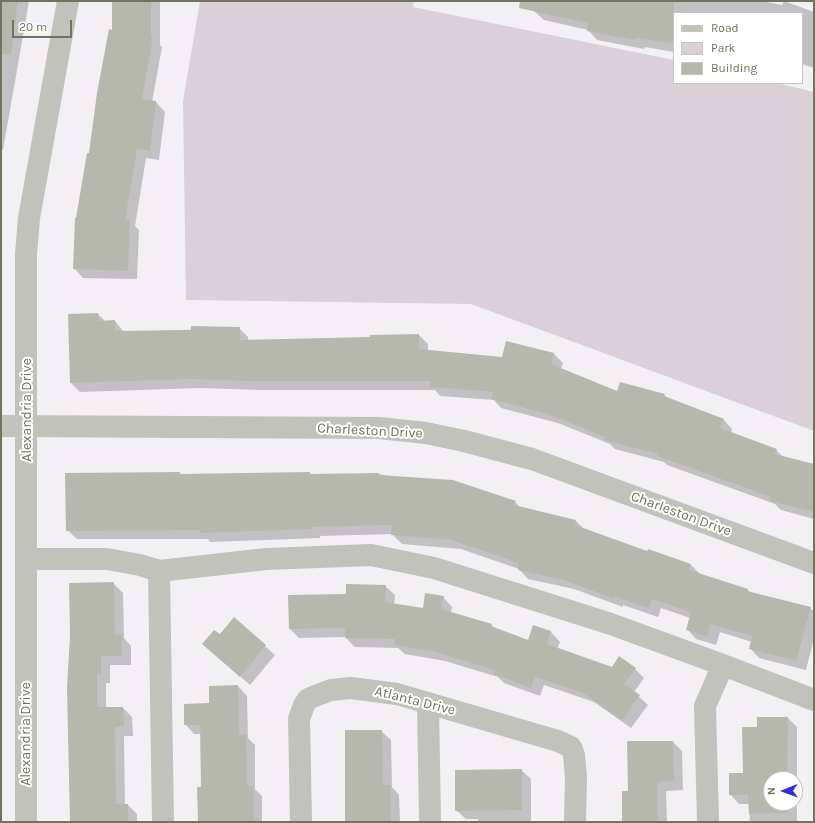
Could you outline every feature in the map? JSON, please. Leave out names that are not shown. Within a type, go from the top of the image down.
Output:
[{"type":"street","name":"Alexandria Drive","points":[[26,822],[26,254],[30,218],[68,1]]},
{"type":"street","name":"Charleston Drive","points":[[1,426],[379,428],[426,433],[532,459],[814,563]]},
{"type":"street","points":[[27,559],[107,559],[140,565],[158,571],[266,559],[371,555],[441,570],[611,624],[814,700]]},
{"type":"street","points":[[158,571],[163,822]]},
{"type":"street","points":[[708,822],[705,706],[723,665]]},
{"type":"street","name":"Atlanta Drive","points":[[301,822],[299,719],[304,705],[308,699],[331,690],[351,688],[397,694],[558,741],[571,747],[574,755],[576,777],[575,822]]},
{"type":"street","points":[[428,703],[430,822]]},
{"type":"green space","points":[[200,1],[414,1],[413,7],[673,60],[673,84],[781,84],[814,92],[814,431],[471,304],[186,300],[183,101]]},
{"type":"building","points":[[1,1],[18,1],[11,55],[1,54]]},
{"type":"building","points":[[112,1],[151,1],[151,37],[153,37],[142,99],[156,101],[150,151],[137,149],[125,220],[130,220],[128,271],[73,269],[75,218],[87,153],[89,153],[97,93],[109,29],[112,30]]},
{"type":"building","points":[[520,1],[674,1],[673,44],[636,38],[635,40],[587,31],[588,23],[519,8]]},
{"type":"building","points":[[98,313],[99,321],[115,320],[115,331],[191,330],[191,326],[240,327],[240,340],[370,337],[370,335],[419,334],[419,349],[502,357],[506,341],[554,353],[551,364],[617,391],[620,382],[665,394],[664,396],[724,419],[720,428],[777,449],[775,454],[814,464],[814,512],[770,501],[771,497],[657,456],[658,454],[604,440],[605,437],[548,414],[491,399],[493,392],[430,387],[430,381],[250,381],[190,379],[70,383],[68,314]]},
{"type":"building","points":[[180,472],[180,474],[310,472],[310,474],[379,473],[379,475],[453,480],[516,501],[514,505],[576,520],[575,525],[647,551],[648,549],[691,564],[689,570],[748,589],[747,591],[811,607],[796,661],[749,649],[752,636],[710,624],[707,636],[686,630],[691,612],[652,599],[649,608],[614,596],[613,598],[563,580],[518,570],[519,563],[451,540],[391,535],[392,525],[311,527],[311,529],[200,533],[200,530],[66,531],[65,473]]},
{"type":"building","points":[[114,582],[115,635],[122,635],[122,656],[101,656],[101,674],[97,674],[97,707],[123,707],[124,727],[115,727],[116,804],[128,804],[128,822],[70,822],[67,688],[70,635],[69,583]]},
{"type":"building","points":[[346,584],[386,585],[385,602],[423,608],[425,593],[444,596],[441,609],[492,624],[491,626],[528,640],[533,625],[551,631],[547,644],[612,667],[619,656],[636,668],[624,684],[640,695],[622,720],[583,693],[535,677],[531,688],[494,674],[495,670],[435,652],[394,645],[395,639],[345,638],[345,628],[289,629],[288,595],[346,594]]},
{"type":"building","points":[[234,617],[266,645],[240,677],[202,644],[214,630],[220,634]]},
{"type":"building","points":[[238,685],[239,735],[246,734],[247,786],[253,786],[254,822],[198,822],[197,787],[201,787],[200,725],[184,725],[184,704],[209,703],[209,686]]},
{"type":"building","points":[[757,717],[788,717],[787,771],[763,771],[763,811],[788,811],[788,813],[749,814],[748,795],[729,795],[729,773],[743,773],[742,727],[757,727]]},
{"type":"building","points":[[345,730],[382,730],[383,785],[390,785],[391,822],[345,822]]},
{"type":"building","points":[[627,741],[673,741],[674,781],[657,782],[658,822],[622,822],[622,791],[628,791]]},
{"type":"building","points":[[522,769],[522,810],[455,811],[455,770]]}]
